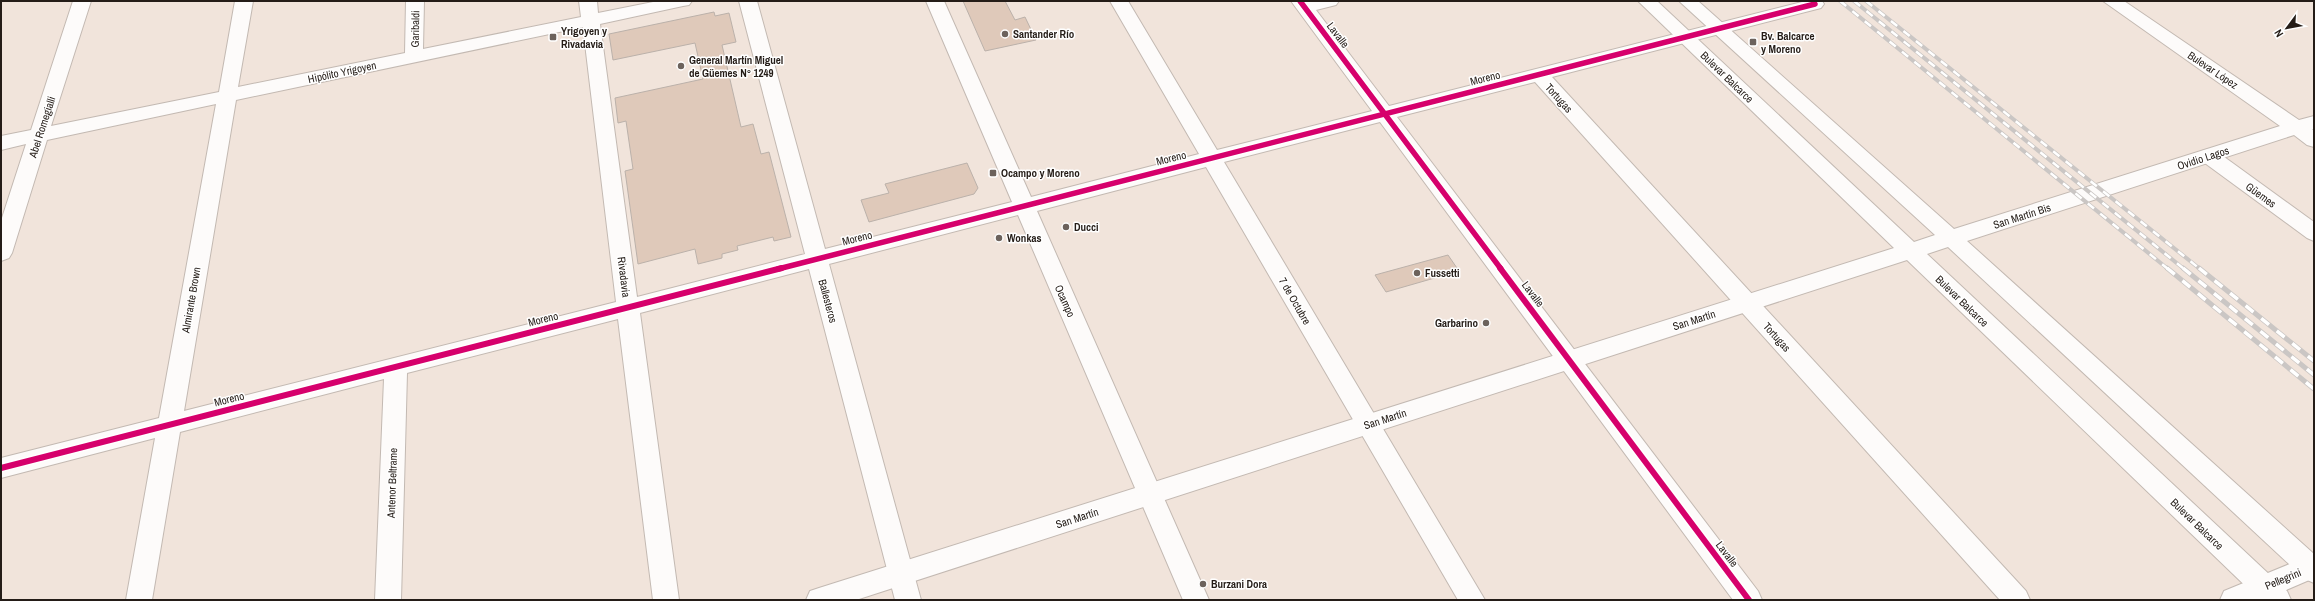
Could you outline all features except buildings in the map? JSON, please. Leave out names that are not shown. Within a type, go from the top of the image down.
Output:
[{"type":"street","name":"Abel Romegialli","points":[[1,253],[82,1]]},
{"type":"street","name":"Almirante Brown","points":[[140,600],[169,425],[244,1]]},
{"type":"street","name":"Garibaldi","points":[[414,57],[415,1]]},
{"type":"street","name":"Hipólito Yrigoyen","points":[[1,143],[414,57],[590,11],[683,1]]},
{"type":"street","name":"Ballesteros","points":[[748,1],[908,600]]},
{"type":"street","name":"Ocampo","points":[[935,1],[1023,206],[1196,600]]},
{"type":"street","name":"7 de Octubre","points":[[1119,1],[1472,600]]},
{"type":"street","points":[[1302,4],[1330,1]]},
{"type":"street","name":"Bulevar Balcarce","points":[[1646,1],[2271,594]]},
{"type":"street","points":[[1688,1],[2313,568]]},
{"type":"street","name":"Bulevar López","points":[[2112,1],[2308,124]]},
{"type":"street","name":"Bulevar López","points":[[2134,1],[2308,124],[2314,140]]},
{"type":"street","name":"Lavalle","points":[[1302,4],[1749,600]]},
{"type":"street","name":"Moreno","points":[[1,468],[1816,4]]},
{"type":"street","name":"Rivadavia","points":[[590,11],[666,600]]},
{"type":"street","name":"Tortugas","points":[[1538,74],[2017,600]]},
{"type":"street","name":"Ovidio Lagos","points":[[2092,194],[2308,124]]},
{"type":"street","name":"Güemes","points":[[2209,156],[2314,233]]},
{"type":"street","name":"San Martín Bis","points":[[1952,239],[2092,194]]},
{"type":"street","name":"San Martín","points":[[819,600],[1952,239]]},
{"type":"street","name":"Antenor Beltrame","points":[[388,600],[396,367]]},
{"type":"street","name":"Pellegrini","points":[[2233,600],[2271,594],[2313,568]]},
{"type":"railway","points":[[1840,1],[2168,269]]},
{"type":"railway","points":[[1854,1],[2184,269]]},
{"type":"railway","points":[[1866,1],[2200,269]]},
{"type":"railway","points":[[2167,268],[2314,389]]},
{"type":"railway","points":[[2183,268],[2314,375]]},
{"type":"railway","points":[[2199,268],[2314,361]]},
{"type":"cycle path","points":[[1300,1],[1749,600]]},
{"type":"cycle path","points":[[1,468],[1815,4]]},
{"type":"place","name":"Santander Río","points":[[1005,34]]},
{"type":"place","name":"Yrigoyen y Rivadavia","points":[[553,37]]},
{"type":"place","name":"Bv. Balcarce y Moreno","points":[[1753,42]]},
{"type":"place","name":"General Martín Miguel de Güemes N° 1249","points":[[681,66]]},
{"type":"place","name":"Ocampo y Moreno","points":[[993,173]]},
{"type":"place","name":"Ducci","points":[[1066,227]]},
{"type":"place","name":"Wonkas","points":[[999,238]]},
{"type":"place","name":"Fussetti","points":[[1417,273]]},
{"type":"place","name":"Garbarino","points":[[1486,323]]},
{"type":"place","name":"Burzani Dora","points":[[1203,584]]}]
